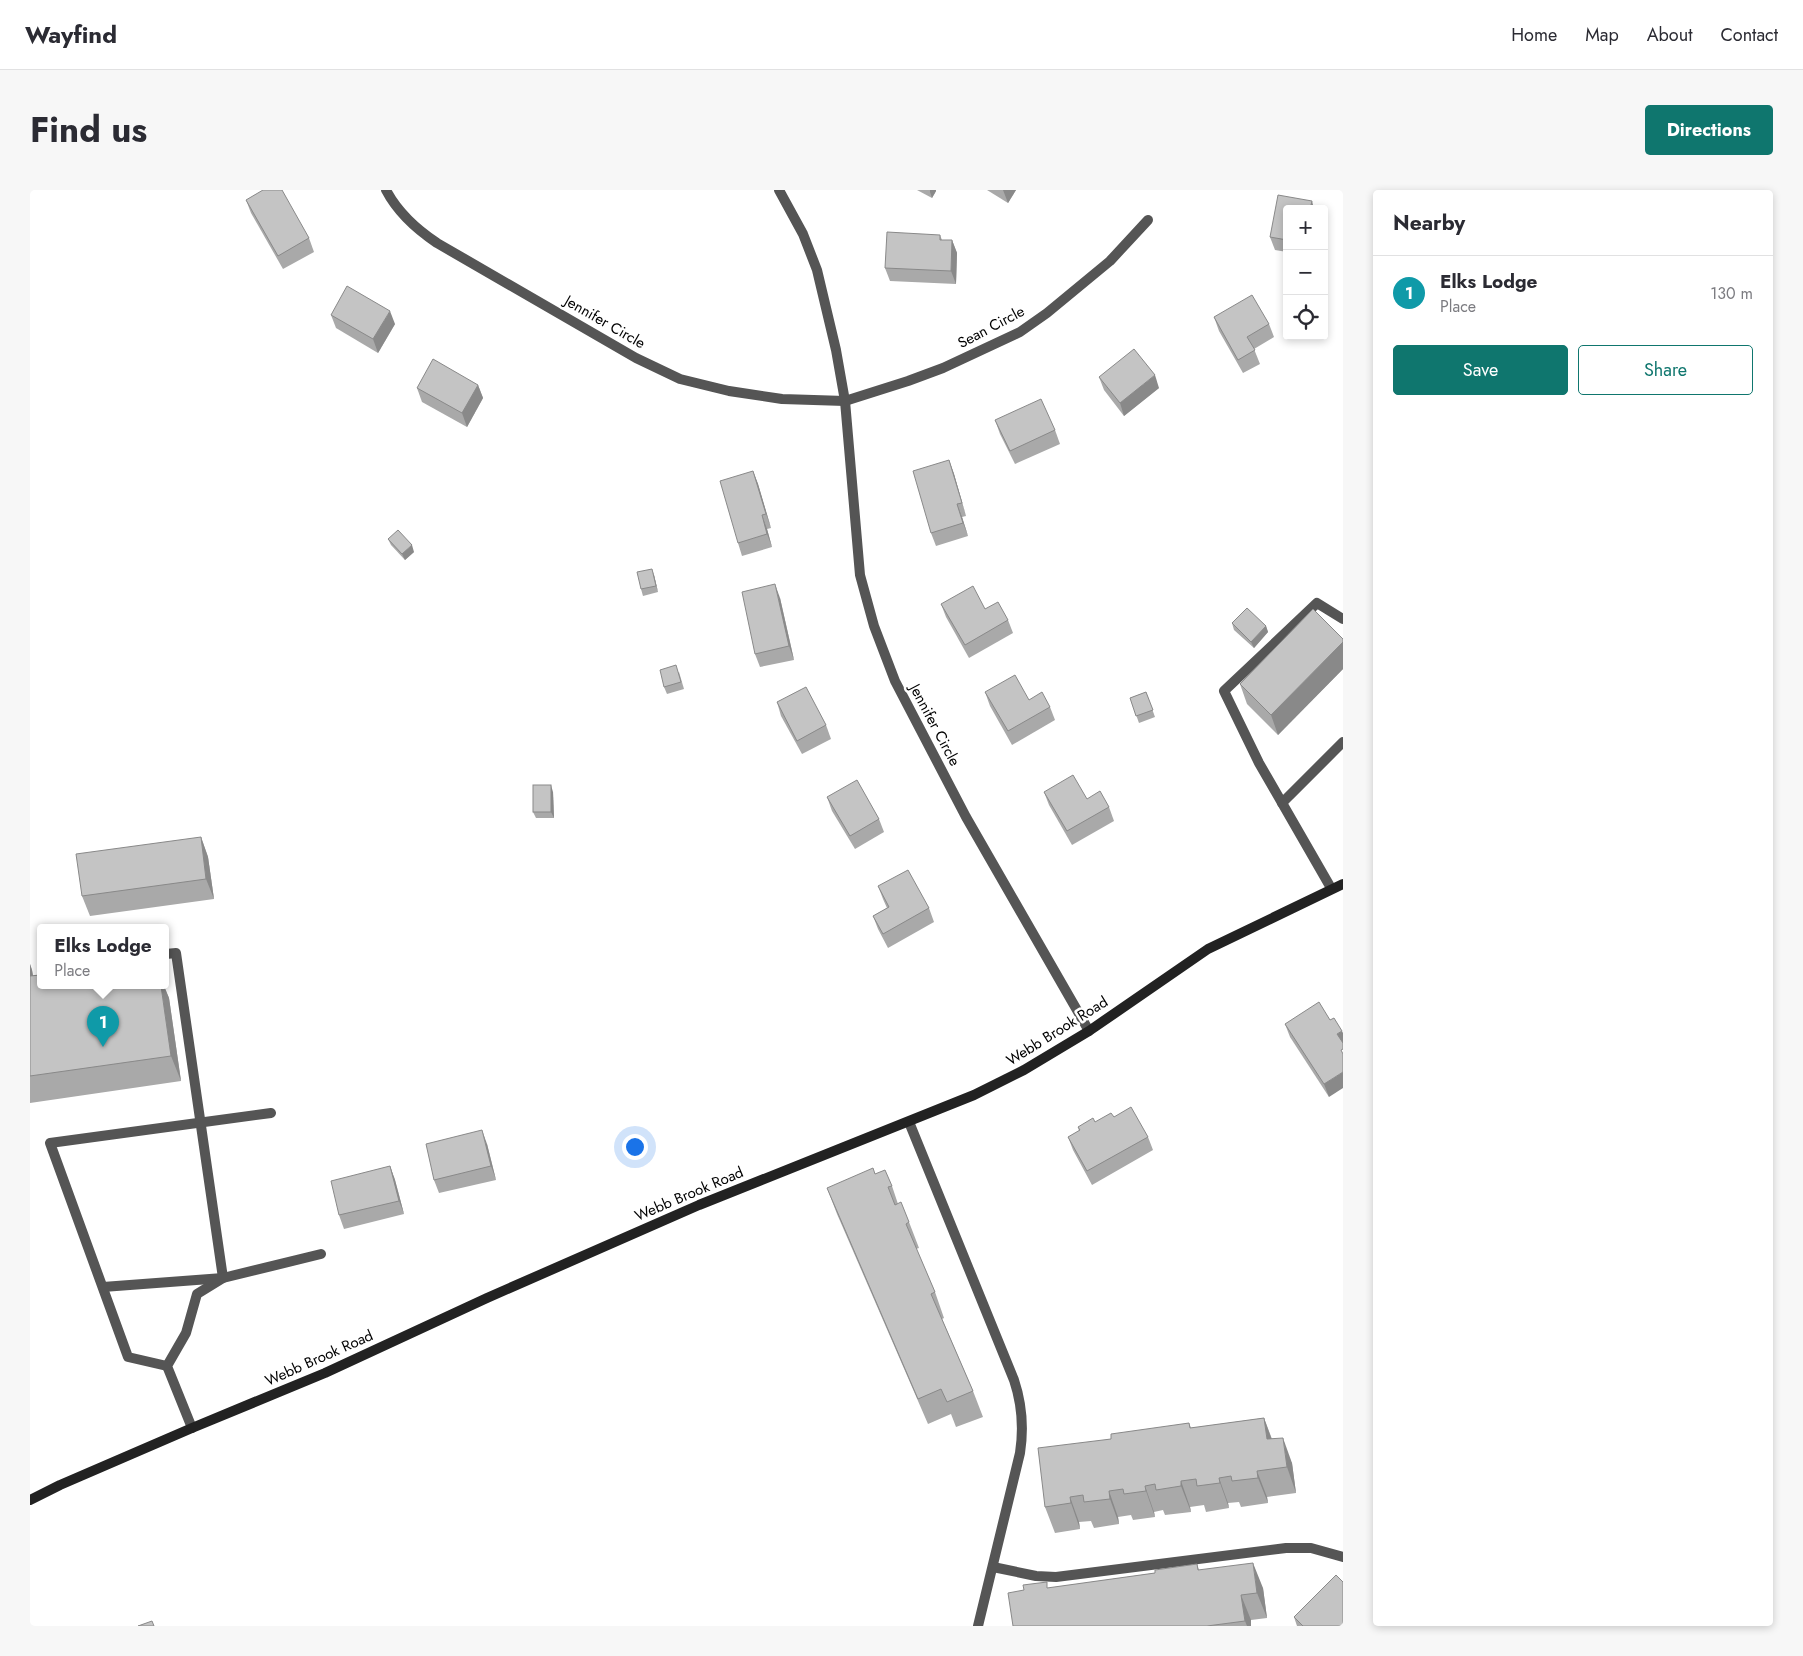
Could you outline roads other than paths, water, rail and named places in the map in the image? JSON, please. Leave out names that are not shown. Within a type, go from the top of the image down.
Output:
[{"type":"street","name":"Jennifer Circle","points":[[386,190],[403,215],[419,231],[437,244],[636,358],[680,378],[729,391],[782,398],[845,401]]},
{"type":"street","name":"Jennifer Circle","points":[[779,190],[803,234],[817,270],[836,350],[845,401],[860,576],[874,626],[895,682],[966,817],[1090,1031]]},
{"type":"street","name":"Sean Circle","points":[[845,401],[943,368],[1020,332],[1047,313],[1110,261],[1148,220]]},
{"type":"street","points":[[1331,888],[1259,763],[1224,691],[1317,603],[1343,619]]},
{"type":"street","points":[[1282,803],[1343,742]]},
{"type":"street","name":"Webb Brook Road","points":[[30,1500],[60,1485],[192,1428],[325,1373],[487,1298],[699,1205],[974,1095],[1024,1070],[1090,1031],[1208,949],[1331,888],[1343,884]]},
{"type":"street","points":[[169,954],[176,953],[223,1278]]},
{"type":"street","points":[[167,1366],[128,1357],[50,1143],[270,1113]]},
{"type":"street","points":[[909,1122],[1014,1380],[1021,1404],[1023,1428],[1020,1453],[978,1626]]},
{"type":"street","points":[[103,1287],[223,1278],[321,1254]]},
{"type":"street","points":[[167,1366],[186,1333],[196,1294],[223,1278]]},
{"type":"street","points":[[167,1366],[192,1428]]},
{"type":"street","points":[[993,1567],[1036,1576],[1056,1577],[1286,1548],[1311,1548],[1343,1557]]},
{"type":"place","name":"Elks Lodge","points":[[103,1047]]}]
